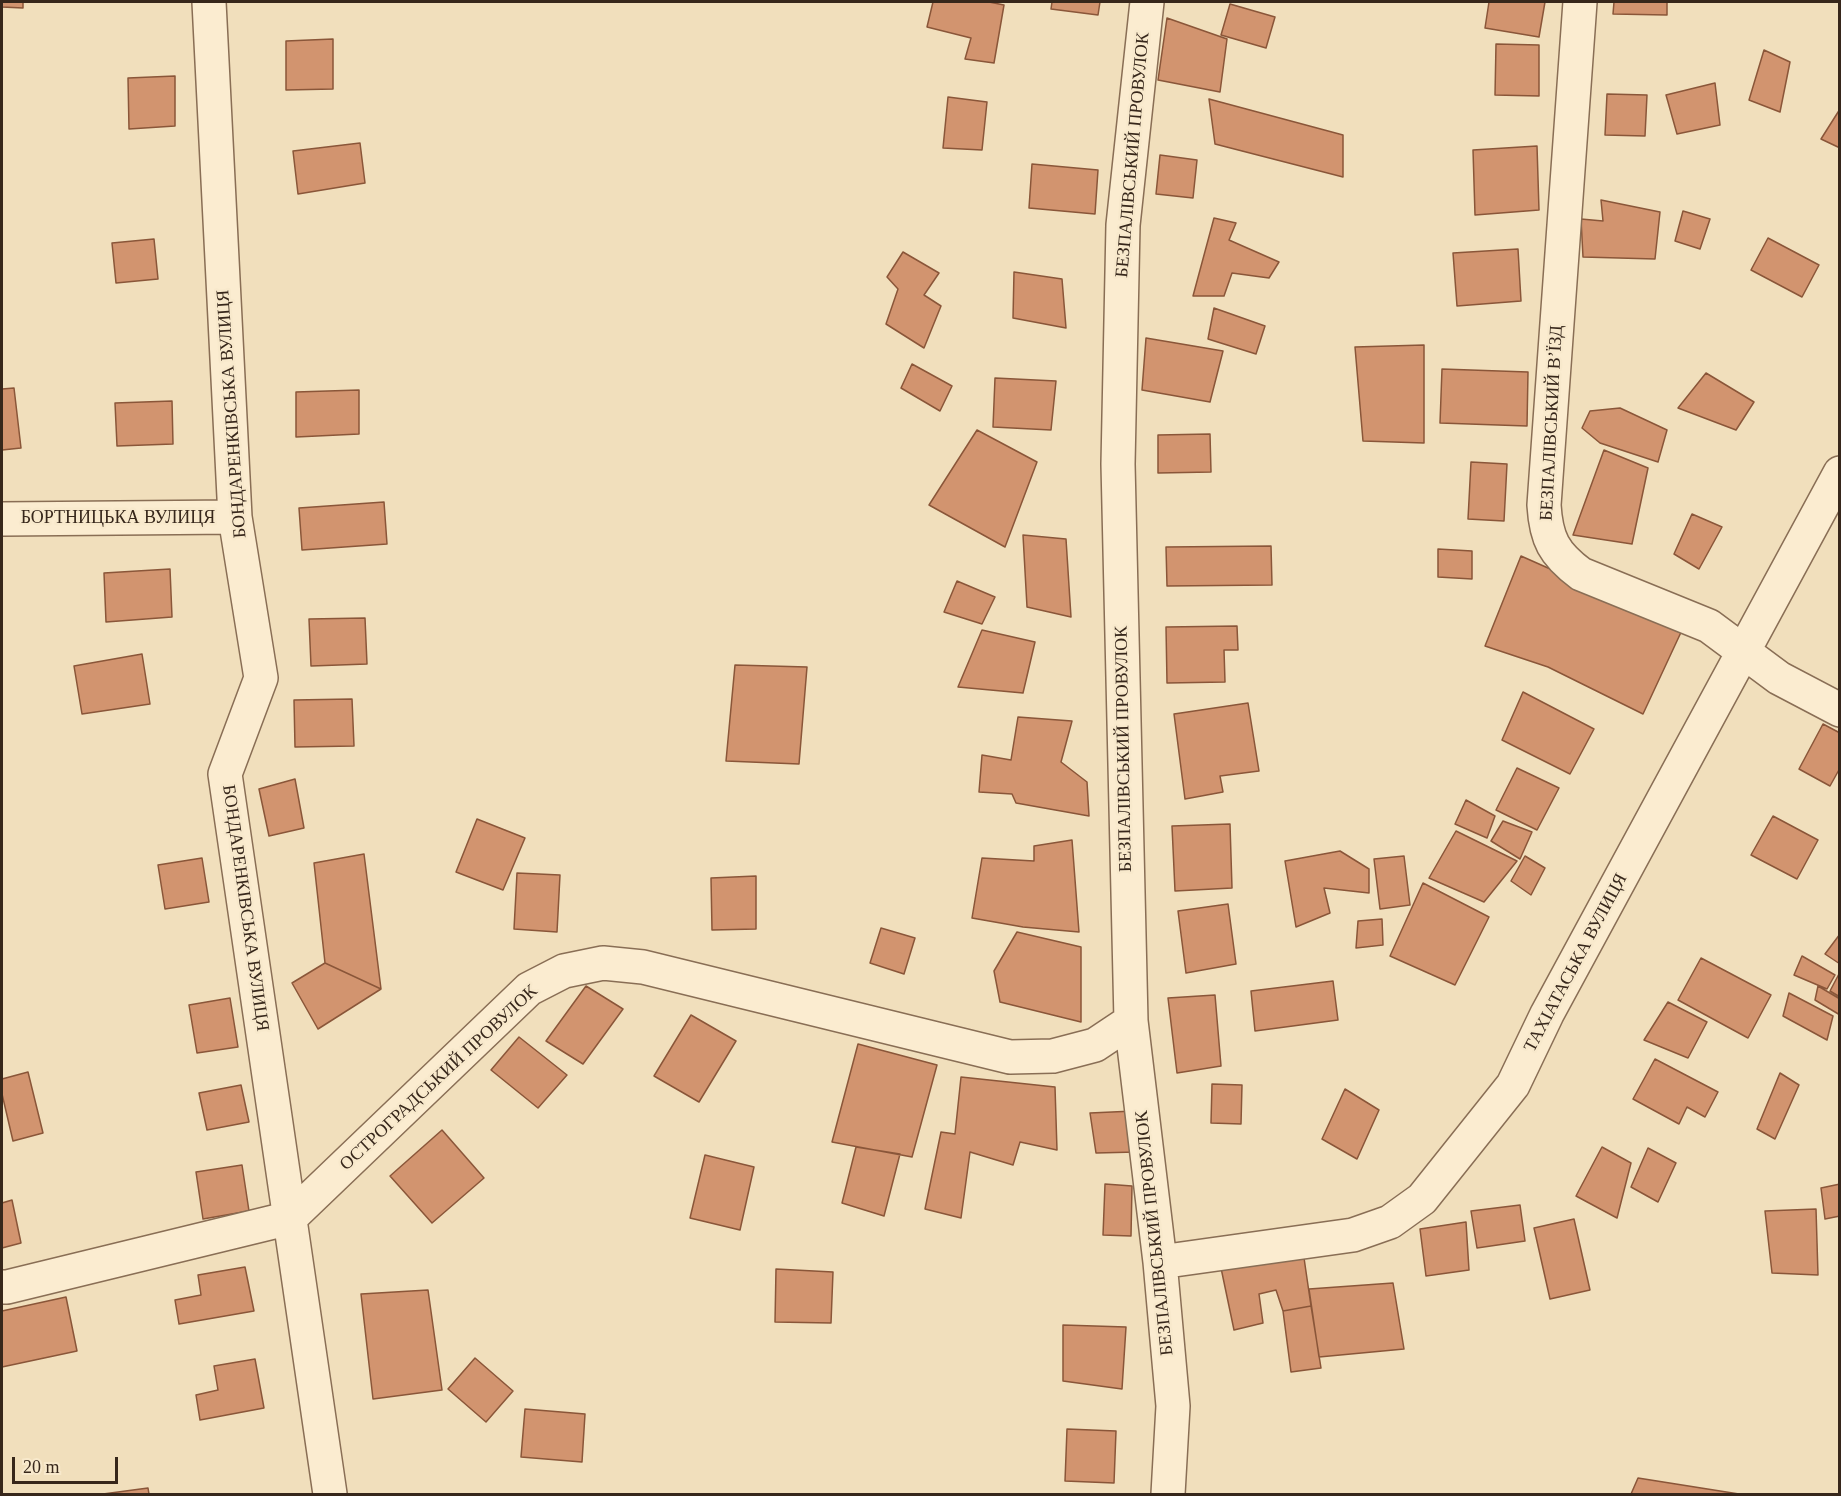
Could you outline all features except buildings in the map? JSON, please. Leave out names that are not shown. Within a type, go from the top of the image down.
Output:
[{"type":"street","name":"БОНДАРЕНКІВСЬКА ВУЛИЦЯ","points":[[209,2],[235,517],[261,678],[225,774],[330,1494]]},
{"type":"street","name":"БЕЗПАЛІВСЬКИЙ ПРОВУЛОК","points":[[1147,2],[1123,225],[1118,464],[1131,1021],[1160,1262],[1173,1406],[1168,1494]]},
{"type":"street","name":"БЕЗПАЛІВСЬКИЙ В’ЇЗД","points":[[1580,2],[1544,505],[1545,526],[1552,545],[1564,562],[1581,574],[1709,626],[1779,678],[1839,710]]},
{"type":"street","name":"ТАХІАТАСЬКА ВУЛИЦЯ","points":[[1160,1262],[1353,1235],[1390,1222],[1422,1199],[1513,1085],[1547,1014],[1839,473]]},
{"type":"street","name":"БОРТНИЦЬКА ВУЛИЦЯ","points":[[2,519],[235,517]]},
{"type":"street","name":"ОСТРОГРАДСЬКИЙ ПРОВУЛОК","points":[[290,1218],[529,989],[564,970],[603,963],[643,967],[1010,1057],[1053,1056],[1095,1045],[1131,1021]]},
{"type":"street","points":[[2,1287],[290,1218]]}]
